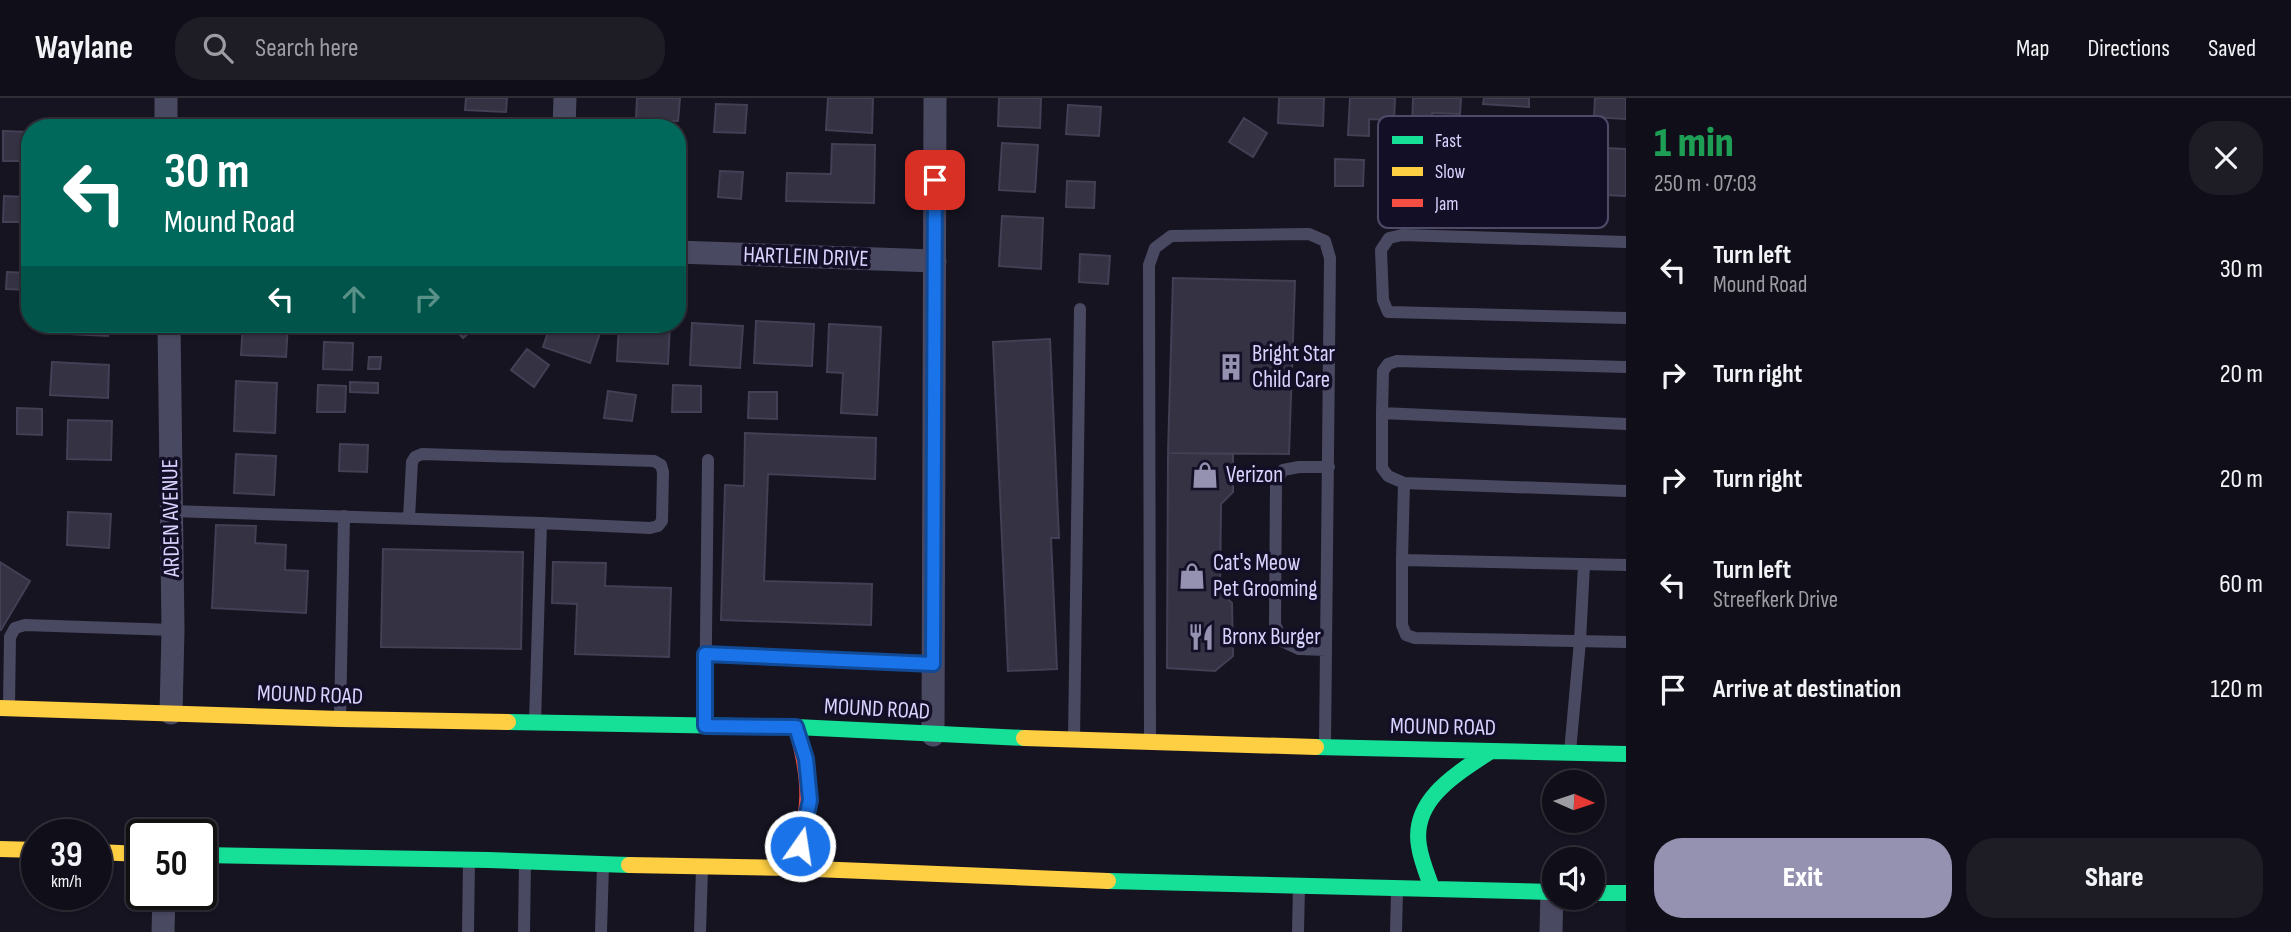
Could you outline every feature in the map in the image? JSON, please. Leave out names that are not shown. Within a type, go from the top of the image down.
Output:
[{"type":"main road","name":"MOUND ROAD","points":[[5,708],[340,719],[796,727],[1150,743],[1626,754]]},
{"type":"main road","points":[[790,868],[800,846],[810,800],[806,759],[796,727]]},
{"type":"main road","points":[[1432,888],[1418,842],[1419,822],[1424,807],[1435,792],[1491,751]]},
{"type":"main road","points":[[0,849],[21,850]]},
{"type":"main road","points":[[217,855],[469,859],[702,868],[790,868],[1098,881],[1542,892]]},
{"type":"main road","points":[[1605,892],[1626,893]]},
{"type":"street","points":[[166,98],[166,119]]},
{"type":"street","points":[[565,98],[565,119]]},
{"type":"street","points":[[933,735],[935,98]]},
{"type":"street","name":"HARTLEIN DRIVE","points":[[686,252],[935,261]]},
{"type":"street","name":"ARDEN AVENUE","points":[[169,333],[173,630],[171,713]]},
{"type":"street","points":[[163,932],[164,910]]},
{"type":"street","points":[[1551,932],[1552,910]]},
{"type":"lane","points":[[1150,743],[1149,265],[1155,248],[1171,236],[1310,234],[1325,241],[1330,258],[1325,747]]},
{"type":"lane","points":[[1626,242],[1402,235],[1389,238],[1381,250],[1383,300],[1388,312],[1626,318]]},
{"type":"lane","points":[[1074,740],[1080,309]]},
{"type":"lane","points":[[1626,367],[1397,361],[1388,364],[1383,371],[1382,413],[1382,468],[1388,476],[1404,483],[1626,491]]},
{"type":"lane","points":[[1382,413],[1626,424]]},
{"type":"lane","points":[[171,510],[650,528],[658,526],[662,521],[663,472],[661,465],[654,461],[422,454],[412,462],[409,518]]},
{"type":"lane","points":[[705,726],[708,460]]},
{"type":"lane","points":[[1326,650],[1299,649],[1282,641],[1275,624],[1276,482],[1283,470],[1329,467]]},
{"type":"lane","points":[[1404,483],[1402,625],[1406,635],[1415,639],[1626,642]]},
{"type":"lane","points":[[340,719],[344,516]]},
{"type":"lane","points":[[535,722],[541,523]]},
{"type":"lane","points":[[1402,560],[1626,565]]},
{"type":"lane","points":[[1570,752],[1584,565]]},
{"type":"lane","points":[[5,708],[10,637],[15,628],[25,625],[173,630]]},
{"type":"lane","points":[[705,654],[933,664]]},
{"type":"lane","points":[[468,932],[469,859]]},
{"type":"lane","points":[[524,932],[525,862]]},
{"type":"lane","points":[[601,932],[603,865]]},
{"type":"lane","points":[[700,932],[702,868]]},
{"type":"lane","points":[[1298,932],[1299,885]]},
{"type":"lane","points":[[1396,932],[1397,887]]},
{"type":"building","points":[[466,98],[507,98],[506,112],[465,110]]},
{"type":"building","points":[[637,98],[680,98],[678,119],[636,119]]},
{"type":"building","points":[[828,98],[873,98],[872,133],[826,130]]},
{"type":"building","points":[[999,98],[1041,98],[1040,128],[998,126]]},
{"type":"building","points":[[1279,98],[1324,98],[1323,126],[1278,123]]},
{"type":"building","points":[[1350,98],[1395,98],[1394,116],[1369,119],[1369,136],[1348,135]]},
{"type":"building","points":[[1413,98],[1461,98],[1460,114],[1432,113],[1432,116],[1412,116]]},
{"type":"building","points":[[1484,98],[1529,98],[1529,107],[1483,104]]},
{"type":"building","points":[[1595,98],[1626,98],[1626,119],[1594,116]]},
{"type":"building","points":[[716,104],[747,105],[745,133],[714,132]]},
{"type":"building","points":[[1068,105],[1101,107],[1099,136],[1066,134]]},
{"type":"building","points":[[1244,118],[1267,133],[1253,157],[1229,142]]},
{"type":"building","points":[[3,131],[21,132],[21,161],[3,161]]},
{"type":"building","points":[[1002,143],[1038,145],[1035,192],[999,190]]},
{"type":"building","points":[[832,144],[875,145],[874,203],[786,201],[787,173],[831,174]]},
{"type":"building","points":[[1608,148],[1626,149],[1626,196],[1608,195]]},
{"type":"building","points":[[1335,159],[1364,160],[1363,186],[1335,186]]},
{"type":"building","points":[[720,171],[743,172],[741,199],[718,197]]},
{"type":"building","points":[[1067,181],[1095,182],[1094,208],[1066,207]]},
{"type":"building","points":[[4,196],[21,197],[21,222],[3,222]]},
{"type":"building","points":[[1002,216],[1043,218],[1041,269],[999,266]]},
{"type":"building","points":[[1080,254],[1110,256],[1108,284],[1079,282]]},
{"type":"building","points":[[7,272],[21,273],[21,290],[6,289]]},
{"type":"building","name":"Bright Star Child Care","points":[[1173,278],[1295,281],[1289,454],[1168,453]]},
{"type":"building","points":[[756,321],[814,324],[812,366],[754,363]]},
{"type":"building","points":[[692,323],[743,326],[740,368],[690,365]]},
{"type":"building","points":[[829,324],[881,327],[877,415],[841,413],[843,373],[827,372]]},
{"type":"building","points":[[70,333],[108,333],[108,336]]},
{"type":"building","points":[[242,333],[287,333],[286,357],[241,355]]},
{"type":"building","points":[[548,333],[600,333],[590,363],[543,347]]},
{"type":"building","points":[[619,333],[670,333],[668,364],[617,361]]},
{"type":"building","points":[[1050,339],[1059,538],[1051,538],[1057,669],[1008,671],[993,342]]},
{"type":"building","points":[[324,342],[353,343],[352,370],[323,369]]},
{"type":"building","points":[[527,349],[549,365],[534,387],[511,370]]},
{"type":"building","points":[[369,357],[381,357],[380,369],[368,369]]},
{"type":"building","points":[[52,362],[109,365],[108,398],[50,395]]},
{"type":"building","points":[[236,381],[277,383],[275,433],[234,431]]},
{"type":"building","points":[[350,382],[378,383],[378,393],[350,392]]},
{"type":"building","points":[[318,385],[346,386],[345,412],[317,412]]},
{"type":"building","points":[[673,385],[701,386],[701,412],[672,412]]},
{"type":"building","points":[[608,391],[636,395],[632,421],[604,418]]},
{"type":"building","points":[[749,392],[777,392],[777,419],[748,418]]},
{"type":"building","points":[[17,408],[42,409],[42,435],[17,434]]},
{"type":"building","points":[[68,420],[112,421],[111,460],[67,459]]},
{"type":"building","points":[[745,433],[876,438],[875,479],[768,474],[764,581],[872,584],[871,625],[721,620],[725,485],[744,486]]},
{"type":"building","points":[[340,444],[368,445],[367,472],[339,471]]},
{"type":"building","points":[[1168,453],[1233,454],[1233,492],[1221,504],[1220,592],[1232,603],[1233,656],[1215,671],[1167,668]]},
{"type":"building","points":[[236,454],[276,456],[274,495],[234,493]]},
{"type":"building","points":[[68,512],[111,514],[109,548],[67,545]]},
{"type":"building","points":[[216,525],[256,526],[255,543],[286,545],[285,570],[308,571],[306,613],[212,608]]},
{"type":"building","points":[[383,549],[523,552],[521,649],[381,647]]},
{"type":"building","points":[[0,562],[30,581],[1,630],[0,629]]},
{"type":"building","points":[[553,562],[606,563],[605,586],[671,588],[669,657],[575,654],[577,604],[552,603]]},
{"type":"traffic: fast","points":[[508,722],[796,727],[1024,738]]},
{"type":"traffic: fast","points":[[1316,747],[1626,754]]},
{"type":"traffic: fast","points":[[1432,888],[1419,846],[1418,829],[1422,814],[1430,801],[1452,778],[1491,751]]},
{"type":"traffic: fast","points":[[217,855],[629,865]]},
{"type":"traffic: fast","points":[[1108,881],[1542,892]]},
{"type":"traffic: fast","points":[[1605,893],[1626,893]]},
{"type":"traffic: slow","points":[[0,708],[508,722]]},
{"type":"traffic: slow","points":[[1024,738],[1316,747]]},
{"type":"traffic: slow","points":[[0,849],[21,850]]},
{"type":"traffic: slow","points":[[112,853],[126,853]]},
{"type":"traffic: slow","points":[[629,865],[790,868],[1108,881]]},
{"type":"traffic: jam","points":[[790,868],[802,831],[807,798],[805,765],[796,727]]},
{"type":"place","name":"Bright Star Child Care","points":[[1231,367]]},
{"type":"place","name":"Verizon","points":[[1205,475]]},
{"type":"place","name":"Cat's Meow Pet Grooming","points":[[1192,576]]},
{"type":"place","name":"Bronx Burger","points":[[1201,637]]},
{"type":"route","points":[[800,846],[810,800],[806,759],[796,727],[705,726],[705,654],[933,664],[935,180]]}]
